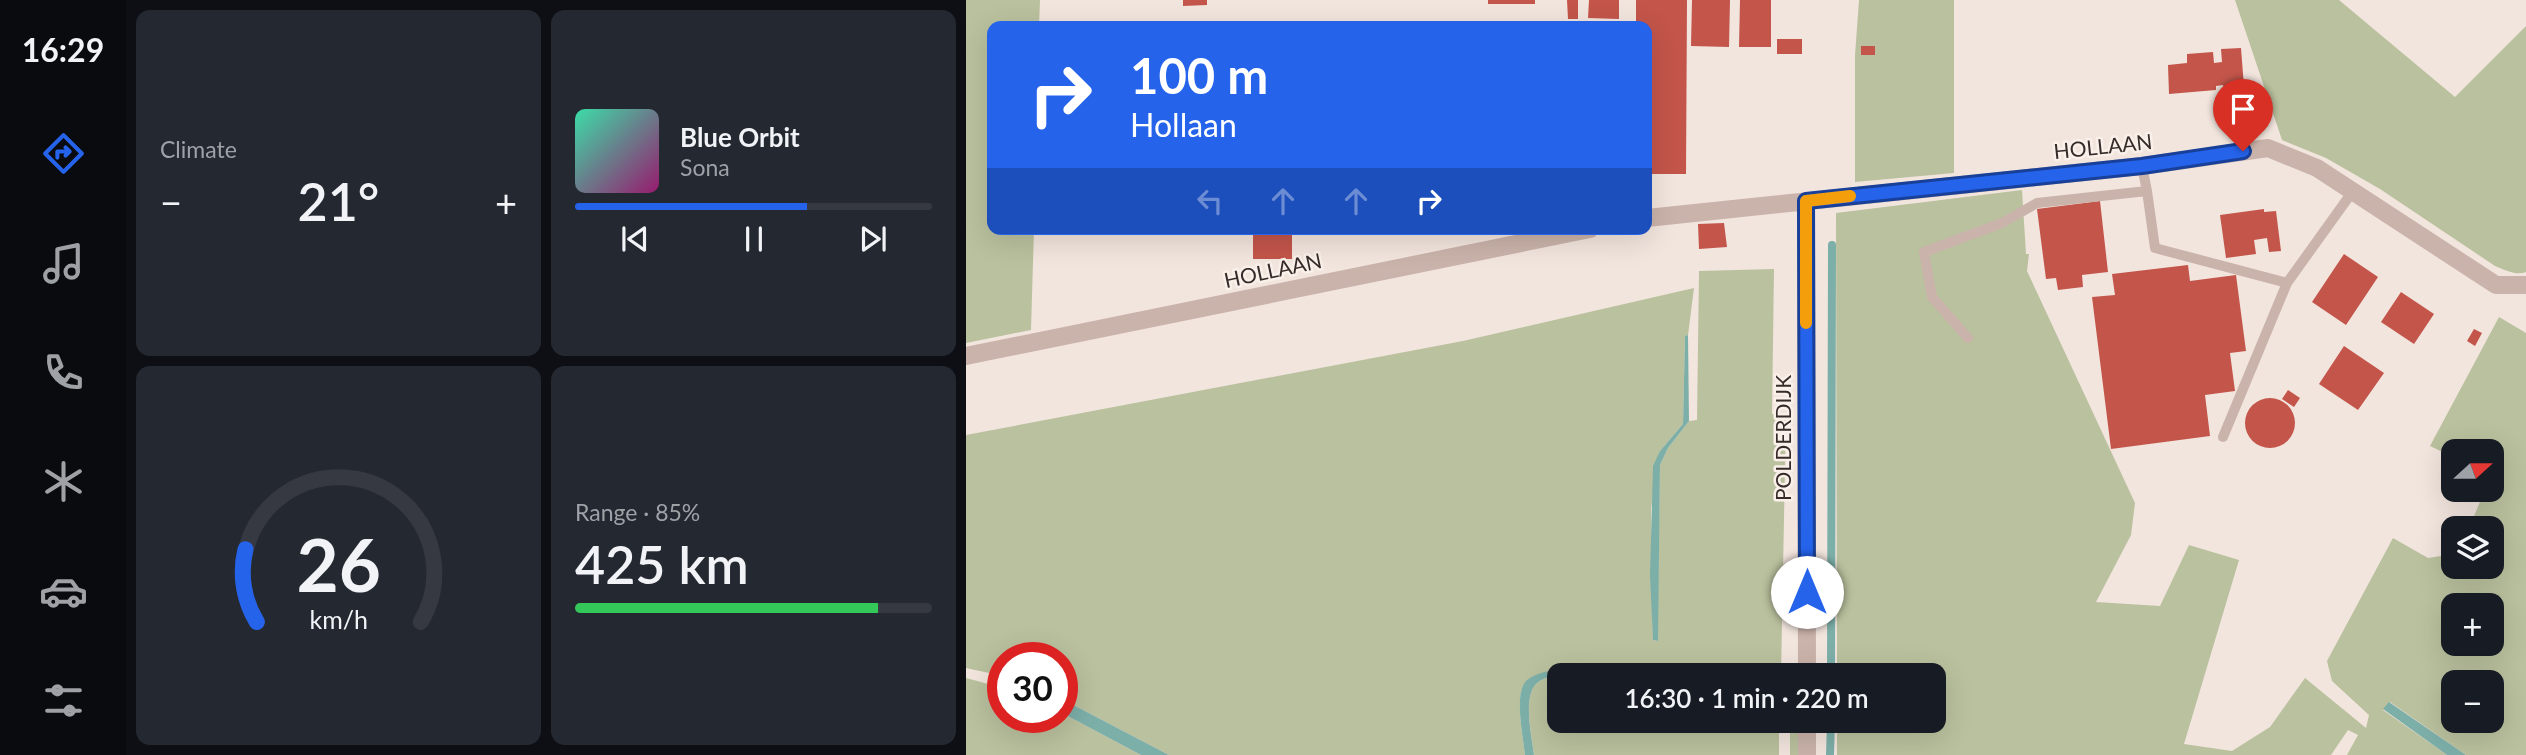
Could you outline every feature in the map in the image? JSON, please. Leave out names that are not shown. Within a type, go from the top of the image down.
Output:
[{"type":"street","name":"HOLLAAN","points":[[1652,217],[2142,166],[2268,148],[2316,168],[2496,285],[2526,285]]},
{"type":"street","name":"POLDERDIJK","points":[[1806,201],[1807,663]]},
{"type":"street","name":"HOLLAAN","points":[[966,356],[1561,235]]},
{"type":"street","points":[[1807,733],[1807,755]]},
{"type":"lane","points":[[2142,166],[2155,248],[2287,284]]},
{"type":"lane","points":[[1968,338],[1933,297],[1924,252],[2003,223],[2037,203],[2147,191]]},
{"type":"lane","points":[[2223,437],[2287,284],[2353,191]]},
{"type":"green space","points":[[966,0],[1040,0],[1039,21],[987,21],[987,235],[1034,235],[1031,330],[966,343]]},
{"type":"green space","points":[[1859,0],[1954,0],[1954,173],[1855,182],[1855,55]]},
{"type":"green space","points":[[2235,0],[2339,0],[2455,97],[2526,26],[2526,272],[2514,273],[2495,266],[2380,189],[2326,158],[2282,140]]},
{"type":"green space","points":[[2022,190],[2026,254],[2029,254],[2027,271],[2135,503],[2131,535],[2096,602],[2160,606],[2189,545],[2239,560],[2184,744],[2232,751],[2270,727],[2305,678],[2366,728],[2369,715],[2332,681],[2327,661],[2393,538],[2428,558],[2441,556],[2441,579],[2504,579],[2504,516],[2474,516],[2480,502],[2504,502],[2504,439],[2441,439],[2441,451],[2430,446],[2499,317],[2526,333],[2526,755],[2466,755],[2390,702],[2383,710],[2447,755],[2347,755],[2358,735],[2348,730],[2331,755],[1837,755],[1837,733],[1946,733],[1946,663],[1837,663],[1836,213]]},
{"type":"green space","points":[[1774,269],[1772,414],[1786,414],[1781,663],[1547,663],[1547,672],[1526,682],[1520,696],[1525,755],[1169,755],[1078,707],[1078,642],[987,642],[987,673],[966,668],[966,435],[1463,341],[1694,288],[1688,335],[1685,336],[1683,424],[1660,451],[1651,508],[1653,640],[1657,641],[1660,465],[1668,448],[1689,421],[1697,420],[1699,271]]},
{"type":"green space","points":[[966,678],[987,684],[987,733],[1078,733],[1078,722],[1141,755],[966,755]]},
{"type":"green space","points":[[1545,678],[1547,733],[1779,733],[1779,755],[1534,755],[1529,717],[1530,697],[1532,689]]},
{"type":"green space","points":[[1790,733],[1803,733],[1802,755],[1790,755]]},
{"type":"water","points":[[1688,335],[1689,421],[1668,448],[1660,465],[1658,641],[1653,640],[1650,575],[1653,466],[1660,451],[1683,424],[1685,336]]},
{"type":"water","points":[[1547,671],[1547,677],[1537,683],[1530,697],[1529,717],[1534,755],[1525,755],[1520,718],[1521,691],[1531,677]]},
{"type":"water","points":[[2389,702],[2466,755],[2447,755],[2383,709]]},
{"type":"water","points":[[1078,707],[1169,755],[1141,755],[1078,722]]},
{"type":"building","points":[[1183,0],[1207,0],[1207,5],[1183,6]]},
{"type":"building","points":[[1488,0],[1535,0],[1535,4],[1488,4]]},
{"type":"building","points":[[1567,0],[1578,0],[1578,19],[1568,19]]},
{"type":"building","points":[[1589,0],[1619,0],[1619,19],[1588,18]]},
{"type":"building","points":[[1636,0],[1687,0],[1686,174],[1652,174],[1652,21],[1636,21]]},
{"type":"building","points":[[1692,0],[1730,0],[1729,47],[1691,46]]},
{"type":"building","points":[[1740,0],[1771,0],[1771,47],[1739,47]]},
{"type":"building","points":[[1777,39],[1802,39],[1802,54],[1777,54]]},
{"type":"building","points":[[1861,46],[1875,46],[1875,55],[1861,55]]},
{"type":"building","points":[[2241,48],[2244,87],[2224,89],[2223,85],[2216,86],[2216,90],[2169,94],[2168,65],[2187,63],[2187,54],[2213,52],[2214,63],[2222,62],[2221,49]]},
{"type":"building","points":[[2100,201],[2108,272],[2082,275],[2083,287],[2058,290],[2056,278],[2046,279],[2037,209]]},
{"type":"building","points":[[2264,209],[2264,212],[2276,211],[2281,251],[2269,252],[2267,238],[2254,240],[2256,254],[2226,258],[2220,215]]},
{"type":"building","points":[[1724,223],[1727,247],[1699,249],[1698,224]]},
{"type":"building","points":[[1253,235],[1292,235],[1292,259],[1253,259]]},
{"type":"building","points":[[2344,254],[2378,277],[2346,325],[2312,302]]},
{"type":"building","points":[[2188,265],[2190,281],[2236,275],[2246,351],[2230,353],[2235,391],[2205,395],[2210,436],[2111,449],[2092,297],[2115,295],[2112,274]]},
{"type":"building","points":[[2401,292],[2434,314],[2414,344],[2381,322]]},
{"type":"building","points":[[2474,329],[2482,333],[2475,346],[2467,341]]},
{"type":"building","points":[[2344,346],[2384,373],[2358,410],[2319,384]]},
{"type":"building","points":[[2288,390],[2300,398],[2294,407],[2282,399]]},
{"type":"building","points":[[2260,399],[2280,399],[2294,413],[2294,433],[2280,447],[2260,447],[2246,433],[2246,413]]},
{"type":"waterway","points":[[1831,663],[1832,245]]},
{"type":"waterway","points":[[1830,755],[1831,733]]},
{"type":"slow traffic","points":[[1806,323],[1806,201],[1850,196]]},
{"type":"route","points":[[1807,592],[1806,201],[2142,166],[2243,151]]}]
